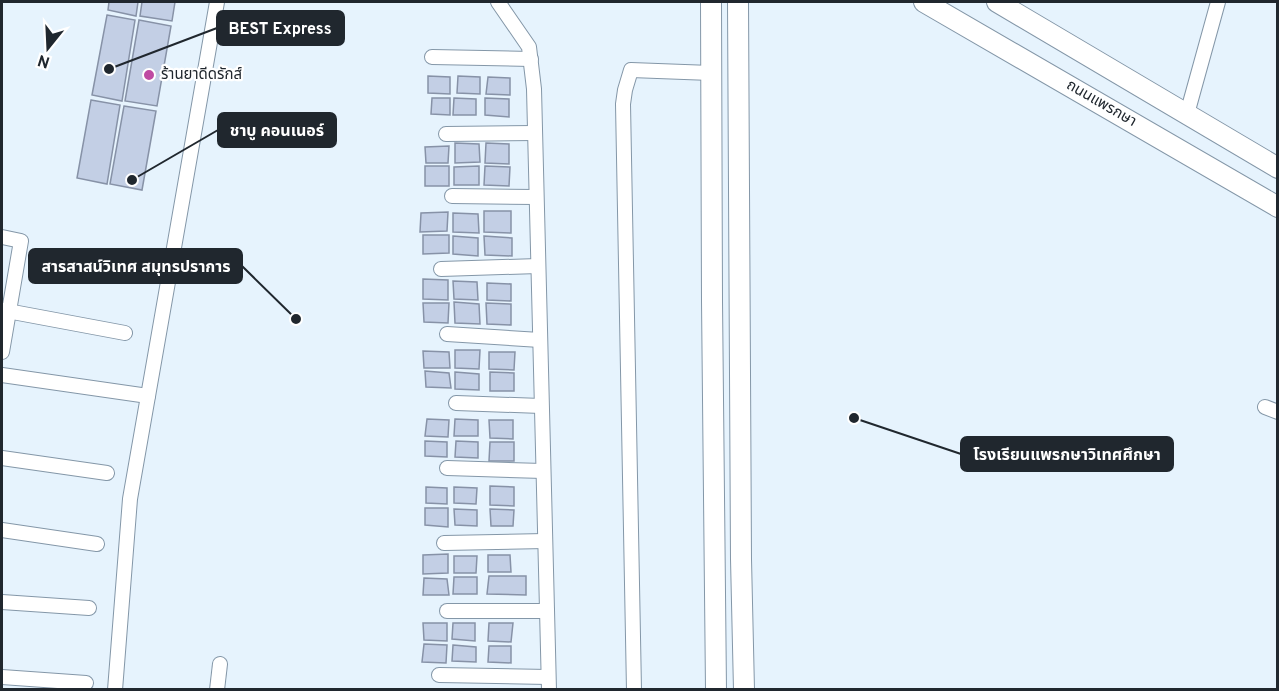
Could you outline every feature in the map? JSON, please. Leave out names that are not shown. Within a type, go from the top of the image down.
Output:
[{"type":"street","points":[[115,690],[130,499],[217,2]]},
{"type":"street","points":[[439,675],[548,683],[534,89],[529,47],[498,2]]},
{"type":"street","points":[[711,2],[716,690]]},
{"type":"street","points":[[738,2],[741,559],[744,690]]},
{"type":"street","name":"ถนนแพรกษา","points":[[924,2],[1278,207]]},
{"type":"street","points":[[997,2],[1278,168]]},
{"type":"street","points":[[1187,114],[1218,2]]},
{"type":"street","points":[[432,57],[531,59]]},
{"type":"street","points":[[634,690],[623,104],[631,70],[711,73]]},
{"type":"street","points":[[446,134],[535,133]]},
{"type":"street","points":[[452,196],[536,197]]},
{"type":"street","points":[[2,237],[21,241],[5,311],[2,352]]},
{"type":"street","points":[[441,269],[538,266]]},
{"type":"street","points":[[5,311],[125,333]]},
{"type":"street","points":[[447,334],[540,340]]},
{"type":"street","points":[[2,375],[148,396]]},
{"type":"street","points":[[456,403],[541,406]]},
{"type":"street","points":[[2,458],[107,473]]},
{"type":"street","points":[[447,468],[543,471]]},
{"type":"street","points":[[2,530],[97,544]]},
{"type":"street","points":[[444,543],[545,541]]},
{"type":"street","points":[[2,602],[89,608]]},
{"type":"street","points":[[447,611],[547,611]]},
{"type":"street","points":[[217,690],[220,664]]},
{"type":"street","points":[[2,677],[86,683]]},
{"type":"building","points":[[109,2],[138,2],[136,16],[108,10]]},
{"type":"building","points":[[142,2],[175,2],[172,21],[140,16]]},
{"type":"building","points":[[107,15],[135,20],[122,101],[92,95]]},
{"type":"building","points":[[139,20],[171,26],[157,106],[125,101]]},
{"type":"building","points":[[428,76],[450,77],[450,94],[428,93]]},
{"type":"building","points":[[458,76],[480,77],[480,94],[457,93]]},
{"type":"building","points":[[488,77],[510,78],[510,95],[486,94]]},
{"type":"building","points":[[432,98],[450,98],[450,115],[431,114]]},
{"type":"building","points":[[454,98],[476,99],[476,115],[453,115]]},
{"type":"building","points":[[485,98],[509,99],[509,117],[485,115]]},
{"type":"building","points":[[91,100],[120,105],[107,184],[77,178]]},
{"type":"building","points":[[124,106],[156,111],[142,190],[110,184]]},
{"type":"building","points":[[455,143],[479,144],[480,162],[455,163]]},
{"type":"building","points":[[486,143],[509,144],[509,164],[485,163]]},
{"type":"building","points":[[449,146],[448,163],[426,163],[425,147]]},
{"type":"building","points":[[425,166],[449,166],[449,186],[425,186]]},
{"type":"building","points":[[479,166],[479,185],[454,185],[454,167]]},
{"type":"building","points":[[485,166],[510,167],[509,186],[484,185]]},
{"type":"building","points":[[484,211],[511,211],[511,233],[484,232]]},
{"type":"building","points":[[448,212],[447,231],[420,232],[421,213]]},
{"type":"building","points":[[453,213],[478,214],[479,233],[453,232]]},
{"type":"building","points":[[423,235],[449,235],[449,253],[423,254]]},
{"type":"building","points":[[453,236],[478,238],[478,256],[453,254]]},
{"type":"building","points":[[484,236],[512,238],[512,256],[485,255]]},
{"type":"building","points":[[423,279],[448,280],[448,300],[423,299]]},
{"type":"building","points":[[453,281],[477,282],[478,300],[454,299]]},
{"type":"building","points":[[487,283],[511,284],[511,301],[487,300]]},
{"type":"building","points":[[454,302],[479,304],[480,324],[455,323]]},
{"type":"building","points":[[423,303],[449,303],[448,323],[424,322]]},
{"type":"building","points":[[486,303],[511,304],[511,325],[487,324]]},
{"type":"building","points":[[455,350],[480,350],[479,369],[455,368]]},
{"type":"building","points":[[423,351],[449,352],[450,368],[424,368]]},
{"type":"building","points":[[489,352],[515,352],[514,370],[489,369]]},
{"type":"building","points":[[425,371],[449,373],[451,388],[426,387]]},
{"type":"building","points":[[455,372],[479,374],[479,390],[455,389]]},
{"type":"building","points":[[490,372],[514,373],[514,391],[490,391]]},
{"type":"building","points":[[427,419],[449,420],[448,437],[425,436]]},
{"type":"building","points":[[455,419],[478,420],[478,436],[454,436]]},
{"type":"building","points":[[489,420],[513,420],[513,439],[490,438]]},
{"type":"building","points":[[425,441],[447,442],[447,457],[425,456]]},
{"type":"building","points":[[456,441],[478,442],[478,458],[455,457]]},
{"type":"building","points":[[490,442],[514,442],[514,461],[489,461]]},
{"type":"building","points":[[490,486],[514,487],[514,506],[490,505]]},
{"type":"building","points":[[426,487],[447,488],[447,504],[426,503]]},
{"type":"building","points":[[454,487],[477,488],[476,504],[454,503]]},
{"type":"building","points":[[425,508],[448,508],[448,527],[425,525]]},
{"type":"building","points":[[454,509],[477,510],[477,526],[455,525]]},
{"type":"building","points":[[490,509],[514,510],[513,526],[491,526]]},
{"type":"building","points":[[448,554],[448,573],[423,574],[423,555]]},
{"type":"building","points":[[488,555],[510,555],[511,572],[488,572]]},
{"type":"building","points":[[454,556],[477,556],[476,573],[454,573]]},
{"type":"building","points":[[489,576],[526,576],[526,595],[487,594]]},
{"type":"building","points":[[454,577],[477,577],[477,594],[453,594]]},
{"type":"building","points":[[424,578],[447,579],[449,595],[423,595]]},
{"type":"building","points":[[423,623],[447,623],[447,641],[424,640]]},
{"type":"building","points":[[453,623],[475,623],[475,641],[452,639]]},
{"type":"building","points":[[489,623],[513,623],[511,642],[488,641]]},
{"type":"building","points":[[424,644],[447,645],[446,663],[422,662]]},
{"type":"building","points":[[453,645],[476,647],[476,662],[452,661]]},
{"type":"building","points":[[489,646],[511,646],[511,663],[488,662]]},
{"type":"place","name":"BEST Express","points":[[109,69]]},
{"type":"place","name":"ร้านยาดีดรักส์","points":[[149,75]]},
{"type":"place","name":"ชาบู คอนเนอร์","points":[[132,180]]},
{"type":"place","name":"สารสาสน์วิเทศ สมุทรปราการ","points":[[296,319]]},
{"type":"place","name":"โรงเรียนแพรกษาวิเทศศึกษา","points":[[854,418]]}]
